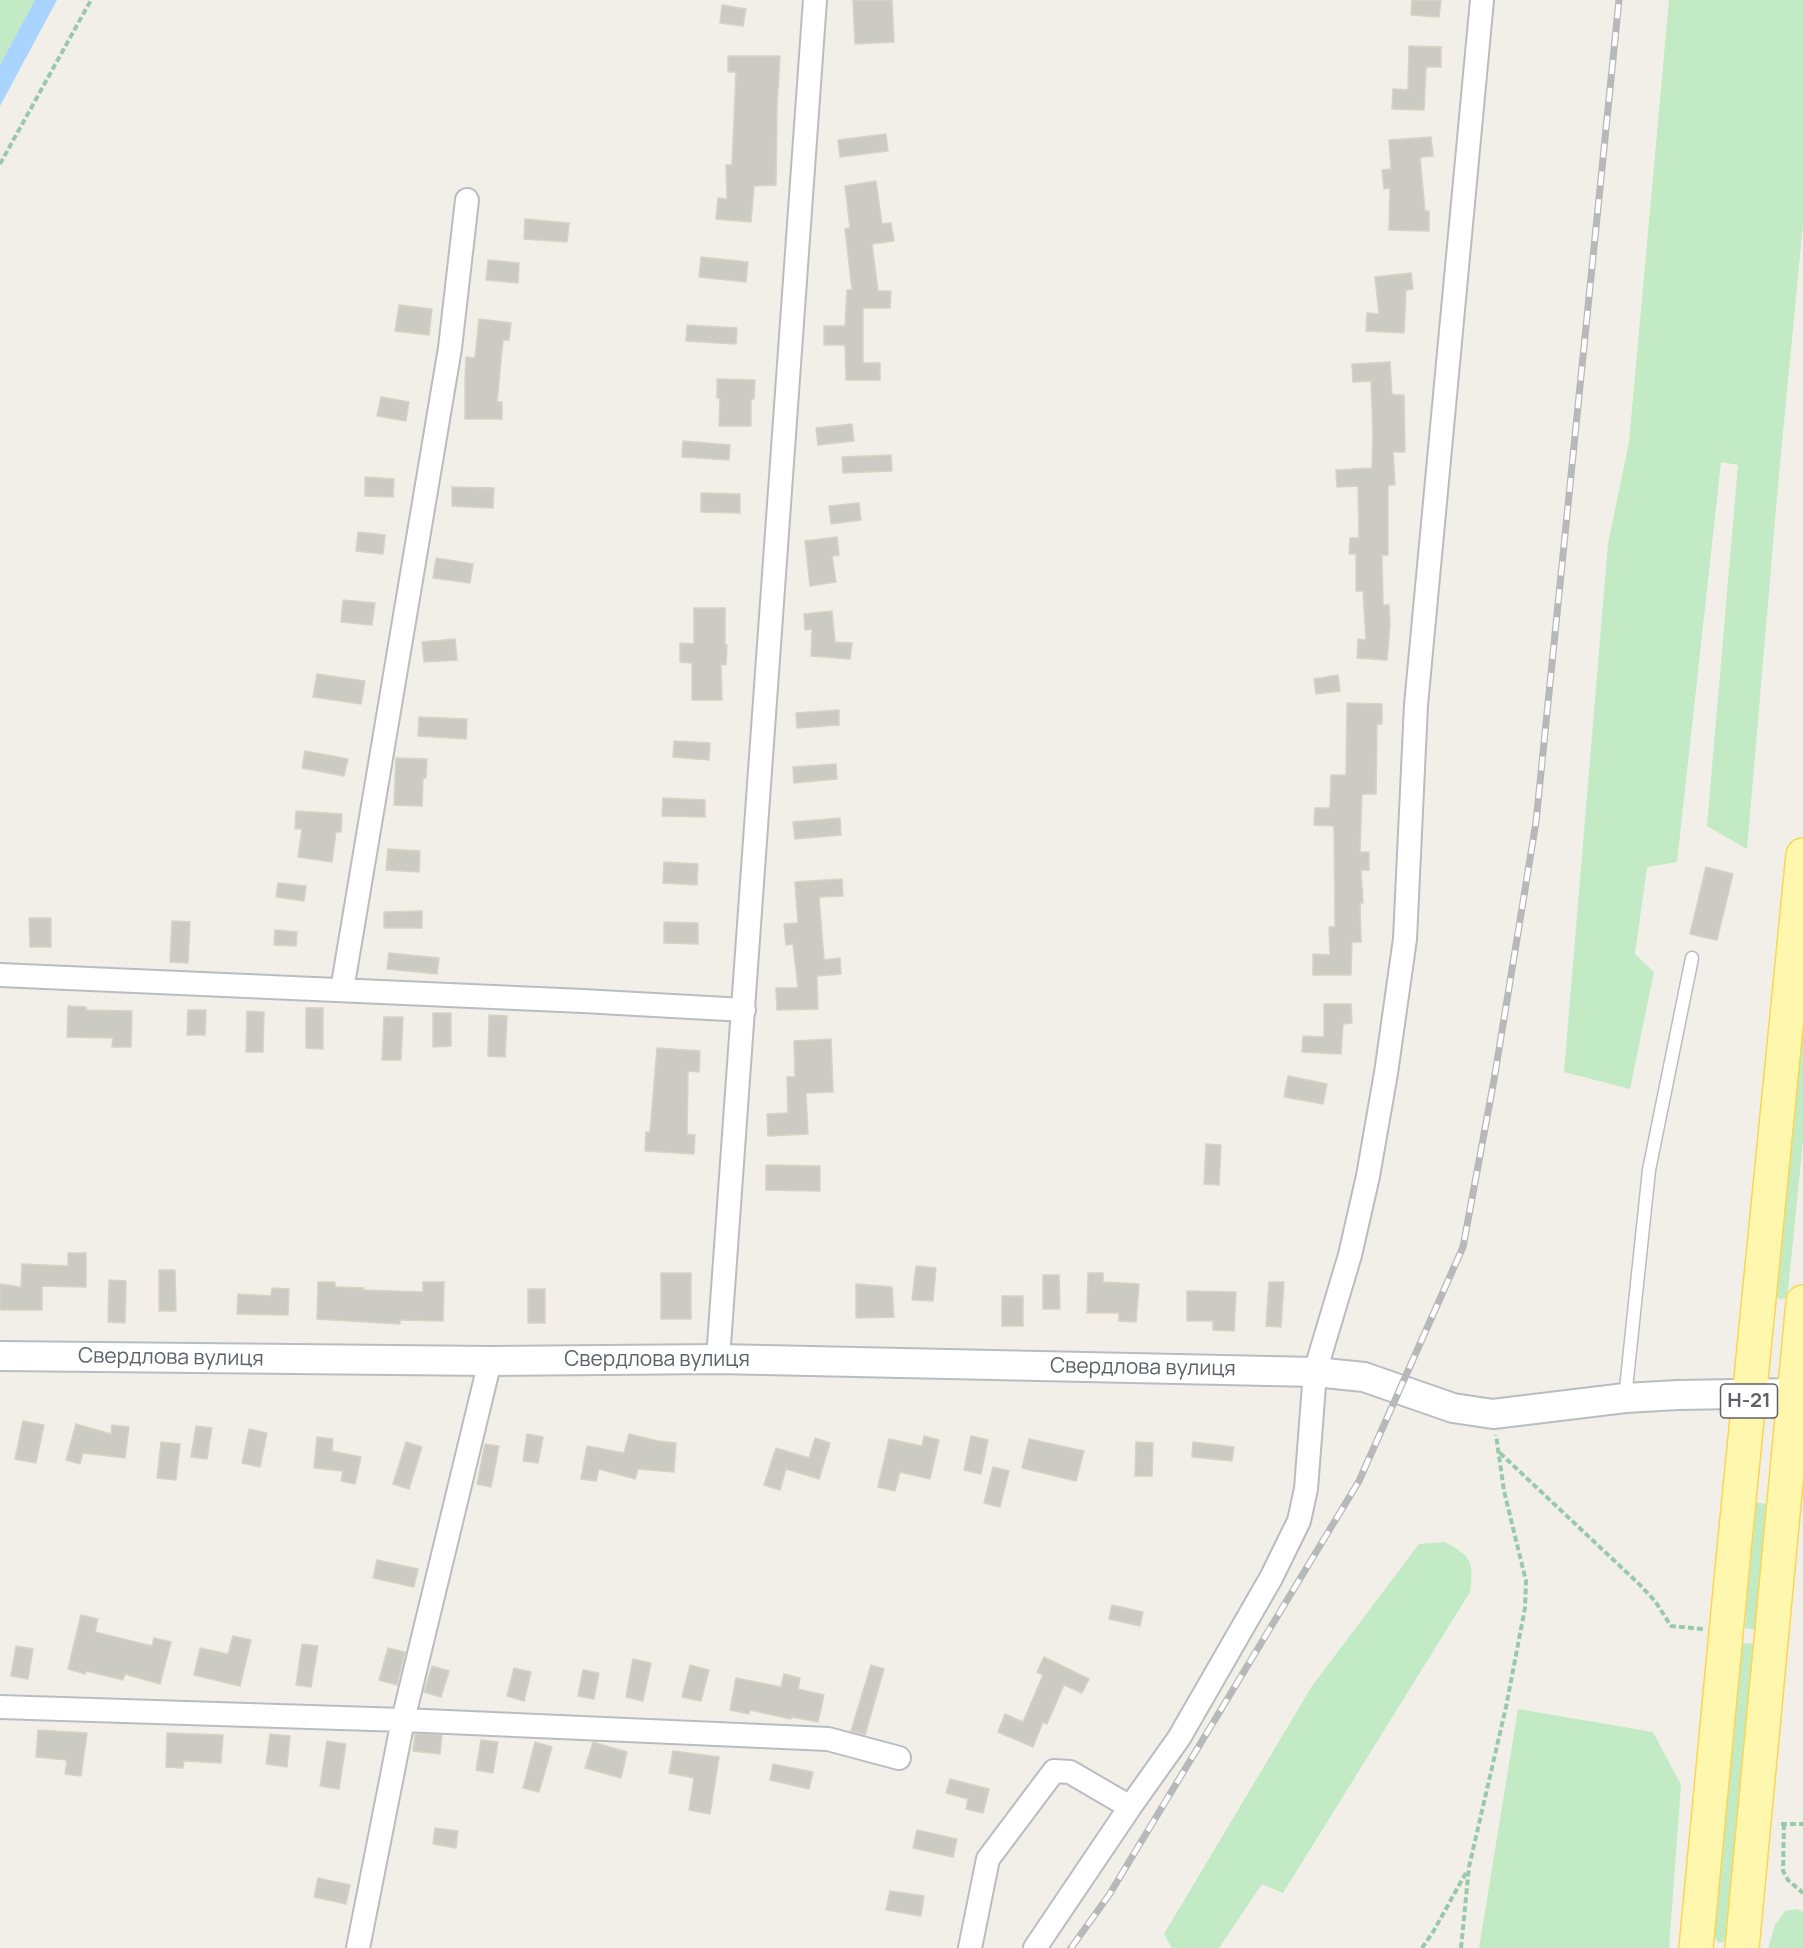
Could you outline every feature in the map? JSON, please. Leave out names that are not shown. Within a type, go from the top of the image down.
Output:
[{"type":"main road","name":"Н-21","points":[[1696,1948],[1803,855]]},
{"type":"main road","name":"Н-21","points":[[1742,1948],[1794,1393],[1801,1352],[1803,1302]]},
{"type":"street","points":[[718,1359],[815,0]]},
{"type":"street","points":[[1035,1948],[1179,1738],[1271,1578],[1299,1521],[1306,1489],[1315,1372],[1350,1255],[1368,1176],[1386,1073],[1405,939],[1416,705],[1482,0]]},
{"type":"street","points":[[342,990],[450,348],[467,200]]},
{"type":"street","points":[[0,975],[744,1010]]},
{"type":"street","name":"Свердлова вулиця","points":[[0,1356],[490,1361],[718,1359],[1315,1372],[1364,1377],[1454,1408],[1492,1414],[1625,1398],[1794,1393]]},
{"type":"street","points":[[358,1948],[403,1720],[490,1361]]},
{"type":"street","points":[[0,1707],[403,1720],[828,1739],[899,1758]]},
{"type":"street","points":[[970,1948],[988,1859],[1054,1771],[1070,1772],[1130,1807]]},
{"type":"lane","points":[[1625,1398],[1649,1170],[1692,958]]},
{"type":"path","points":[[0,164],[91,0]]},
{"type":"path","points":[[1461,1948],[1469,1868],[1506,1707],[1525,1608],[1526,1581],[1504,1491],[1492,1414]]},
{"type":"path","points":[[1499,1452],[1655,1600],[1671,1626]]},
{"type":"path","points":[[1784,1824],[1783,1871],[1788,1880],[1803,1893]]},
{"type":"path","points":[[1422,1948],[1469,1868]]},
{"type":"green space","points":[[0,0],[35,0],[0,65]]},
{"type":"green space","points":[[1669,0],[1803,0],[1803,224],[1747,849],[1707,826],[1738,465],[1721,462],[1677,862],[1647,867],[1635,954],[1654,972],[1630,1089],[1564,1072],[1608,544],[1629,442]]},
{"type":"green space","points":[[1803,1004],[1803,1141],[1788,1290],[1785,1298],[1780,1300],[1775,1294]]},
{"type":"green space","points":[[1755,1502],[1767,1504],[1756,1630],[1745,1628]]},
{"type":"green space","points":[[1445,1542],[1461,1552],[1469,1561],[1472,1574],[1470,1592],[1283,1893],[1262,1884],[1219,1948],[1172,1948],[1164,1934],[1312,1686],[1419,1544]]},
{"type":"green space","points":[[1742,1643],[1756,1644],[1727,1938],[1719,1943],[1715,1938],[1715,1931]]},
{"type":"green space","points":[[1518,1709],[1653,1732],[1681,1785],[1669,1948],[1479,1948]]},
{"type":"green space","points":[[1797,1909],[1803,1912],[1803,1948],[1768,1948],[1775,1925],[1785,1911]]},
{"type":"water","points":[[35,0],[57,0],[0,106],[0,65]]},
{"type":"building","points":[[853,0],[892,0],[894,42],[855,44]]},
{"type":"building","points":[[1412,0],[1441,0],[1439,17],[1411,15]]},
{"type":"building","points":[[722,5],[746,9],[743,26],[720,23]]},
{"type":"building","points":[[1409,46],[1441,47],[1441,67],[1426,67],[1424,110],[1392,109],[1393,89],[1408,90]]},
{"type":"building","points":[[728,56],[780,56],[776,185],[754,186],[751,222],[716,219],[718,198],[727,199],[726,165],[732,165],[736,72],[728,72]]},
{"type":"building","points":[[886,134],[888,151],[840,157],[838,140]]},
{"type":"building","points":[[1431,137],[1433,156],[1420,157],[1425,211],[1429,211],[1429,231],[1389,230],[1390,188],[1384,189],[1382,170],[1391,169],[1389,140]]},
{"type":"building","points":[[876,181],[882,224],[891,223],[894,241],[872,244],[878,291],[891,291],[890,308],[863,308],[863,363],[880,363],[880,380],[846,380],[845,345],[824,345],[824,326],[845,326],[847,290],[852,290],[845,229],[850,228],[845,186]]},
{"type":"building","points":[[525,219],[569,223],[567,242],[524,239]]},
{"type":"building","points":[[701,257],[748,262],[746,282],[699,277]]},
{"type":"building","points":[[488,260],[519,263],[518,283],[486,280]]},
{"type":"building","points":[[1411,273],[1413,289],[1406,290],[1404,333],[1366,331],[1367,313],[1379,314],[1375,277]]},
{"type":"building","points":[[399,305],[432,309],[429,335],[395,331]]},
{"type":"building","points":[[479,319],[511,323],[509,340],[503,340],[497,402],[502,402],[502,419],[465,419],[466,357],[475,358]]},
{"type":"building","points":[[687,325],[737,328],[736,344],[686,341]]},
{"type":"building","points":[[1390,362],[1392,395],[1404,395],[1405,452],[1393,452],[1395,485],[1388,485],[1388,555],[1382,555],[1383,605],[1389,605],[1390,624],[1387,660],[1357,658],[1358,639],[1366,640],[1363,591],[1356,591],[1356,554],[1349,554],[1350,538],[1359,538],[1358,486],[1337,487],[1336,470],[1372,468],[1371,381],[1353,382],[1352,364]]},
{"type":"building","points":[[717,379],[755,380],[754,399],[751,399],[751,426],[719,426],[720,398],[717,398]]},
{"type":"building","points":[[381,397],[409,402],[406,421],[377,416]]},
{"type":"building","points":[[852,424],[854,441],[818,445],[816,428]]},
{"type":"building","points":[[683,441],[730,445],[729,460],[682,457]]},
{"type":"building","points":[[891,455],[892,471],[843,473],[842,457]]},
{"type":"building","points":[[365,477],[394,479],[393,497],[365,496]]},
{"type":"building","points":[[452,487],[494,488],[493,508],[452,506]]},
{"type":"building","points":[[701,493],[740,494],[740,513],[701,512]]},
{"type":"building","points":[[859,503],[861,520],[831,524],[829,506]]},
{"type":"building","points":[[358,532],[385,535],[383,554],[356,551]]},
{"type":"building","points":[[837,537],[839,555],[832,556],[836,582],[810,586],[805,541]]},
{"type":"building","points":[[436,558],[473,564],[470,583],[433,578]]},
{"type":"building","points":[[343,600],[375,603],[372,625],[341,622]]},
{"type":"building","points":[[694,608],[725,608],[725,645],[727,645],[726,665],[721,664],[722,700],[692,700],[692,663],[680,662],[680,643],[694,644]]},
{"type":"building","points":[[832,611],[835,642],[852,643],[850,659],[811,656],[812,629],[805,630],[804,614]]},
{"type":"building","points":[[455,639],[457,660],[424,662],[422,642]]},
{"type":"building","points":[[317,674],[365,681],[361,704],[313,697]]},
{"type":"building","points":[[1338,675],[1340,691],[1316,694],[1314,679]]},
{"type":"building","points":[[1347,703],[1382,704],[1382,724],[1377,724],[1376,794],[1362,794],[1360,852],[1369,852],[1369,870],[1361,870],[1363,903],[1360,903],[1361,942],[1352,942],[1351,975],[1313,975],[1313,954],[1330,955],[1329,927],[1335,927],[1334,826],[1314,825],[1315,808],[1330,808],[1331,775],[1346,775]]},
{"type":"building","points":[[839,710],[839,725],[797,728],[796,713]]},
{"type":"building","points":[[419,717],[467,719],[466,739],[418,736]]},
{"type":"building","points":[[674,741],[710,743],[709,760],[673,757]]},
{"type":"building","points":[[305,751],[348,759],[344,776],[302,768]]},
{"type":"building","points":[[396,758],[427,759],[426,778],[423,778],[422,806],[394,805]]},
{"type":"building","points":[[836,764],[837,779],[794,783],[793,767]]},
{"type":"building","points":[[663,798],[705,800],[705,817],[662,816]]},
{"type":"building","points":[[296,811],[342,814],[341,832],[336,832],[332,862],[298,857],[302,829],[295,829]]},
{"type":"building","points":[[840,818],[841,835],[795,839],[793,822]]},
{"type":"building","points":[[388,849],[420,851],[419,872],[386,870]]},
{"type":"building","points":[[664,862],[698,864],[697,885],[663,883]]},
{"type":"building","points":[[1706,867],[1733,874],[1717,940],[1690,934]]},
{"type":"building","points":[[842,879],[843,896],[819,897],[824,960],[840,958],[841,974],[817,976],[818,1009],[777,1010],[776,988],[798,988],[793,944],[786,945],[784,924],[798,923],[795,882]]},
{"type":"building","points":[[278,883],[306,886],[304,901],[276,897]]},
{"type":"building","points":[[422,911],[422,928],[384,928],[384,912]]},
{"type":"building","points":[[29,918],[51,918],[51,947],[30,947]]},
{"type":"building","points":[[172,921],[190,922],[188,963],[170,962]]},
{"type":"building","points":[[664,922],[698,923],[698,944],[664,943]]},
{"type":"building","points":[[275,930],[297,932],[296,946],[274,945]]},
{"type":"building","points":[[389,953],[439,958],[437,974],[387,969]]},
{"type":"building","points":[[1324,1004],[1351,1004],[1352,1023],[1343,1024],[1341,1054],[1302,1052],[1303,1036],[1324,1037]]},
{"type":"building","points":[[68,1006],[86,1007],[86,1010],[132,1011],[131,1047],[112,1047],[113,1038],[67,1037]]},
{"type":"building","points":[[306,1008],[323,1008],[323,1049],[306,1048]]},
{"type":"building","points":[[188,1010],[206,1010],[205,1035],[187,1035]]},
{"type":"building","points":[[247,1011],[264,1012],[263,1052],[246,1052]]},
{"type":"building","points":[[433,1013],[451,1013],[451,1046],[433,1047]]},
{"type":"building","points":[[489,1015],[507,1016],[505,1057],[488,1056]]},
{"type":"building","points":[[384,1017],[403,1017],[401,1060],[382,1060]]},
{"type":"building","points":[[831,1039],[833,1092],[806,1093],[808,1134],[768,1136],[767,1114],[788,1113],[787,1077],[795,1077],[794,1041]]},
{"type":"building","points":[[657,1048],[700,1051],[699,1072],[688,1071],[687,1134],[695,1135],[694,1154],[645,1151],[646,1132],[650,1132]]},
{"type":"building","points":[[1288,1076],[1327,1084],[1323,1104],[1284,1097]]},
{"type":"building","points":[[1206,1144],[1221,1145],[1219,1185],[1204,1184]]},
{"type":"building","points":[[766,1165],[820,1166],[820,1191],[766,1190]]},
{"type":"building","points":[[68,1253],[86,1253],[86,1287],[42,1286],[42,1310],[0,1310],[0,1284],[21,1287],[22,1264],[68,1266]]},
{"type":"building","points":[[916,1266],[936,1268],[933,1301],[912,1300]]},
{"type":"building","points":[[159,1270],[175,1270],[176,1311],[159,1311]]},
{"type":"building","points":[[661,1273],[691,1273],[691,1319],[661,1319]]},
{"type":"building","points":[[1088,1273],[1103,1273],[1103,1282],[1139,1284],[1136,1322],[1119,1321],[1119,1313],[1087,1313]]},
{"type":"building","points":[[1043,1275],[1059,1275],[1060,1309],[1043,1309]]},
{"type":"building","points":[[109,1280],[126,1281],[125,1323],[108,1322]]},
{"type":"building","points":[[318,1282],[335,1282],[335,1287],[364,1288],[364,1290],[423,1292],[423,1282],[444,1282],[443,1321],[400,1320],[400,1324],[317,1319]]},
{"type":"building","points":[[1269,1282],[1284,1282],[1281,1327],[1266,1326]]},
{"type":"building","points":[[856,1284],[892,1287],[894,1317],[856,1318]]},
{"type":"building","points":[[272,1288],[289,1289],[288,1315],[237,1314],[238,1294],[271,1296]]},
{"type":"building","points":[[528,1289],[545,1289],[545,1323],[528,1323]]},
{"type":"building","points":[[1187,1291],[1236,1292],[1234,1331],[1213,1330],[1213,1321],[1187,1321]]},
{"type":"building","points":[[1002,1296],[1023,1296],[1023,1326],[1002,1326]]},
{"type":"building","points":[[23,1421],[44,1425],[36,1463],[15,1459]]},
{"type":"building","points":[[76,1424],[111,1434],[112,1425],[129,1427],[125,1458],[83,1453],[80,1464],[66,1460]]},
{"type":"building","points":[[196,1426],[212,1428],[207,1459],[191,1457]]},
{"type":"building","points":[[249,1429],[267,1433],[260,1467],[242,1463]]},
{"type":"building","points":[[527,1434],[543,1437],[538,1463],[523,1461]]},
{"type":"building","points":[[629,1434],[676,1443],[674,1472],[638,1469],[635,1479],[599,1469],[596,1481],[581,1479],[587,1446],[624,1453]]},
{"type":"building","points":[[924,1436],[939,1440],[930,1479],[900,1472],[895,1491],[878,1487],[889,1439],[922,1446]]},
{"type":"building","points":[[971,1436],[988,1440],[981,1474],[964,1470]]},
{"type":"building","points":[[317,1437],[333,1439],[332,1451],[361,1457],[355,1484],[341,1481],[343,1471],[314,1468]]},
{"type":"building","points":[[815,1438],[830,1443],[819,1479],[786,1469],[780,1490],[764,1485],[776,1448],[809,1458]]},
{"type":"building","points":[[1029,1439],[1084,1451],[1076,1481],[1022,1468]]},
{"type":"building","points":[[161,1442],[180,1444],[176,1480],[157,1478]]},
{"type":"building","points":[[406,1442],[422,1447],[409,1489],[393,1484]]},
{"type":"building","points":[[1136,1442],[1153,1443],[1152,1476],[1135,1476]]},
{"type":"building","points":[[1193,1442],[1234,1447],[1232,1461],[1192,1457]]},
{"type":"building","points":[[485,1444],[499,1446],[491,1487],[477,1484]]},
{"type":"building","points":[[993,1467],[1009,1471],[1000,1507],[984,1503]]},
{"type":"building","points":[[377,1560],[418,1569],[414,1587],[373,1578]]},
{"type":"building","points":[[1112,1605],[1143,1612],[1140,1626],[1109,1619]]},
{"type":"building","points":[[81,1615],[98,1619],[95,1632],[152,1646],[154,1638],[171,1642],[160,1684],[125,1674],[123,1680],[68,1669]]},
{"type":"building","points":[[233,1636],[251,1640],[240,1686],[194,1675],[200,1648],[228,1654]]},
{"type":"building","points":[[302,1644],[318,1646],[311,1687],[296,1685]]},
{"type":"building","points":[[16,1646],[33,1649],[28,1679],[11,1676]]},
{"type":"building","points":[[388,1648],[405,1652],[397,1685],[379,1680]]},
{"type":"building","points":[[1044,1657],[1089,1679],[1082,1693],[1064,1685],[1047,1724],[1043,1722],[1033,1747],[998,1732],[1005,1714],[1023,1722],[1043,1675],[1037,1672]]},
{"type":"building","points":[[633,1659],[651,1663],[643,1701],[626,1697]]},
{"type":"building","points":[[690,1665],[709,1670],[701,1701],[682,1697]]},
{"type":"building","points":[[871,1665],[884,1669],[865,1735],[851,1731]]},
{"type":"building","points":[[432,1666],[449,1671],[441,1697],[424,1692]]},
{"type":"building","points":[[514,1668],[531,1672],[524,1701],[507,1696]]},
{"type":"building","points":[[583,1670],[599,1673],[594,1699],[578,1696]]},
{"type":"building","points":[[784,1674],[800,1678],[798,1689],[824,1695],[818,1722],[750,1710],[749,1714],[730,1710],[736,1678],[781,1687]]},
{"type":"building","points":[[38,1730],[87,1733],[81,1776],[65,1774],[67,1760],[36,1757]]},
{"type":"building","points":[[167,1733],[223,1735],[221,1763],[184,1761],[183,1768],[166,1767]]},
{"type":"building","points":[[270,1734],[290,1736],[287,1767],[266,1764]]},
{"type":"building","points":[[415,1734],[442,1735],[440,1754],[413,1751]]},
{"type":"building","points":[[481,1740],[498,1742],[493,1773],[476,1770]]},
{"type":"building","points":[[327,1741],[346,1744],[339,1789],[320,1786]]},
{"type":"building","points":[[535,1742],[552,1747],[539,1792],[523,1788]]},
{"type":"building","points":[[593,1742],[627,1752],[621,1778],[585,1768]]},
{"type":"building","points":[[673,1751],[719,1757],[710,1814],[689,1810],[694,1778],[669,1773]]},
{"type":"building","points":[[773,1764],[813,1772],[809,1789],[770,1780]]},
{"type":"building","points":[[950,1779],[989,1789],[983,1813],[966,1809],[968,1799],[946,1793]]},
{"type":"building","points":[[435,1828],[458,1831],[456,1848],[433,1844]]},
{"type":"building","points":[[917,1830],[957,1839],[953,1857],[913,1848]]},
{"type":"building","points":[[318,1878],[350,1885],[346,1904],[314,1897]]},
{"type":"building","points":[[890,1891],[924,1896],[921,1916],[886,1910]]},
{"type":"railway","points":[[1071,1948],[1109,1895],[1359,1481],[1463,1247],[1494,1080],[1536,822],[1619,0]]}]
